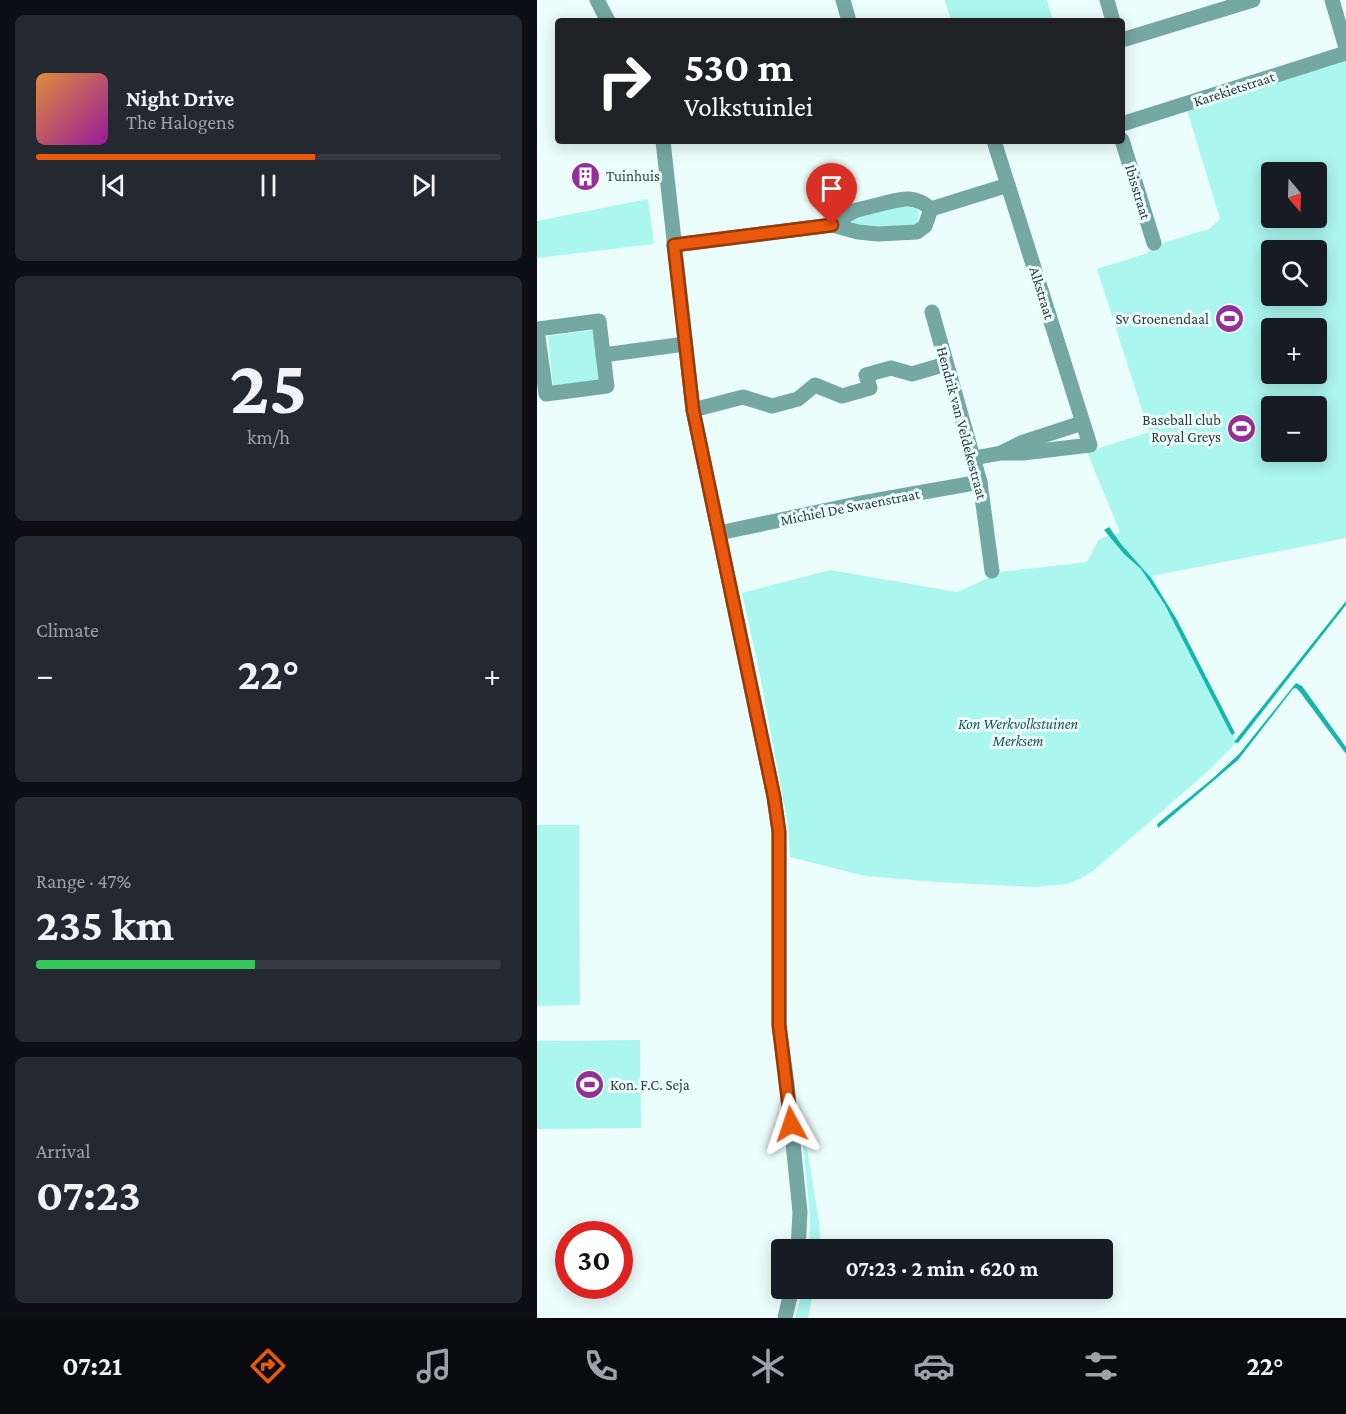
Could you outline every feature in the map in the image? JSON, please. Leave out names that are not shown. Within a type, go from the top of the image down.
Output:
[{"type":"street","points":[[597,0],[606,18]]},
{"type":"street","points":[[843,0],[848,18]]},
{"type":"street","points":[[1107,0],[1112,18]]},
{"type":"street","points":[[1125,39],[1253,0]]},
{"type":"street","points":[[1332,0],[1346,48]]},
{"type":"street","name":"Karekietstraat","points":[[1125,123],[1346,53]]},
{"type":"street","points":[[663,144],[693,410],[774,797],[779,832],[779,1025],[800,1212],[799,1239]]},
{"type":"street","name":"Alkstraat","points":[[995,144],[1090,445],[1023,453],[1001,453]]},
{"type":"street","name":"Ibisstraat","points":[[1123,144],[1154,243]]},
{"type":"street","points":[[931,209],[1008,185]]},
{"type":"street","points":[[832,225],[856,211],[901,200],[917,200],[931,209]]},
{"type":"street","points":[[674,245],[832,225],[858,232],[878,234],[917,232],[925,226],[931,209]]},
{"type":"street","name":"Hendrik van Veldekestraat","points":[[932,312],[980,482],[993,571]]},
{"type":"street","points":[[599,321],[603,355],[607,386],[546,394],[537,330],[599,321]]},
{"type":"street","points":[[603,355],[685,344]]},
{"type":"street","points":[[693,410],[743,397],[772,406],[798,399],[815,385],[842,396],[870,388],[866,375],[891,368],[912,374],[946,364]]},
{"type":"street","points":[[974,458],[1001,453],[1021,443],[1082,423]]},
{"type":"street","name":"Michiel De Swaenstraat","points":[[719,533],[856,504],[980,482]]},
{"type":"street","points":[[785,1318],[789,1299]]},
{"type":"green space","points":[[945,0],[1047,0],[1052,18],[950,18]]},
{"type":"green space","name":"Kon Werkvolkstuinen Merksem","points":[[1346,60],[1346,538],[1152,576],[1237,742],[1207,772],[1093,871],[1067,884],[1034,887],[865,876],[790,857],[788,825],[742,593],[830,570],[957,592],[1002,572],[1087,562],[1099,539],[1120,532],[1087,452],[1149,432],[1097,269],[1145,254],[1166,242],[1209,229],[1220,219],[1187,110]]},
{"type":"green space","points":[[648,199],[654,244],[537,258],[537,221]]},
{"type":"green space","points":[[905,204],[914,206],[919,213],[914,226],[868,229],[852,223],[854,217]]},
{"type":"green space","points":[[596,330],[602,379],[553,386],[548,336]]},
{"type":"green space","points":[[537,825],[579,825],[580,1005],[537,1006]]},
{"type":"green space","name":"Kon. F.C. Seja","points":[[640,1040],[641,1128],[537,1129],[537,1041]]},
{"type":"green space","points":[[798,1094],[820,1239],[809,1239],[810,1216]]},
{"type":"green space","points":[[800,1299],[812,1299],[808,1318],[795,1318]]},
{"type":"shaded area","points":[[1109,527],[1151,578],[1176,618],[1235,733],[1232,735],[1165,605],[1141,569],[1124,554],[1104,530]]},
{"type":"shaded area","points":[[1346,601],[1346,605],[1238,743],[1234,742]]},
{"type":"shaded area","points":[[1296,683],[1302,686],[1346,747],[1346,754],[1300,692],[1296,688],[1293,689],[1238,760],[1158,828],[1157,824],[1239,754]]},
{"type":"place","name":"Tuinhuis","points":[[585,176]]},
{"type":"place","name":"Sv Groenendaal","points":[[1230,319]]},
{"type":"place","name":"Baseball club Royal Greys","points":[[1242,429]]},
{"type":"place","name":"Kon. F.C. Seja","points":[[589,1085]]},
{"type":"route","points":[[791,1124],[779,1025],[779,832],[774,797],[693,410],[674,245],[832,225]]}]
